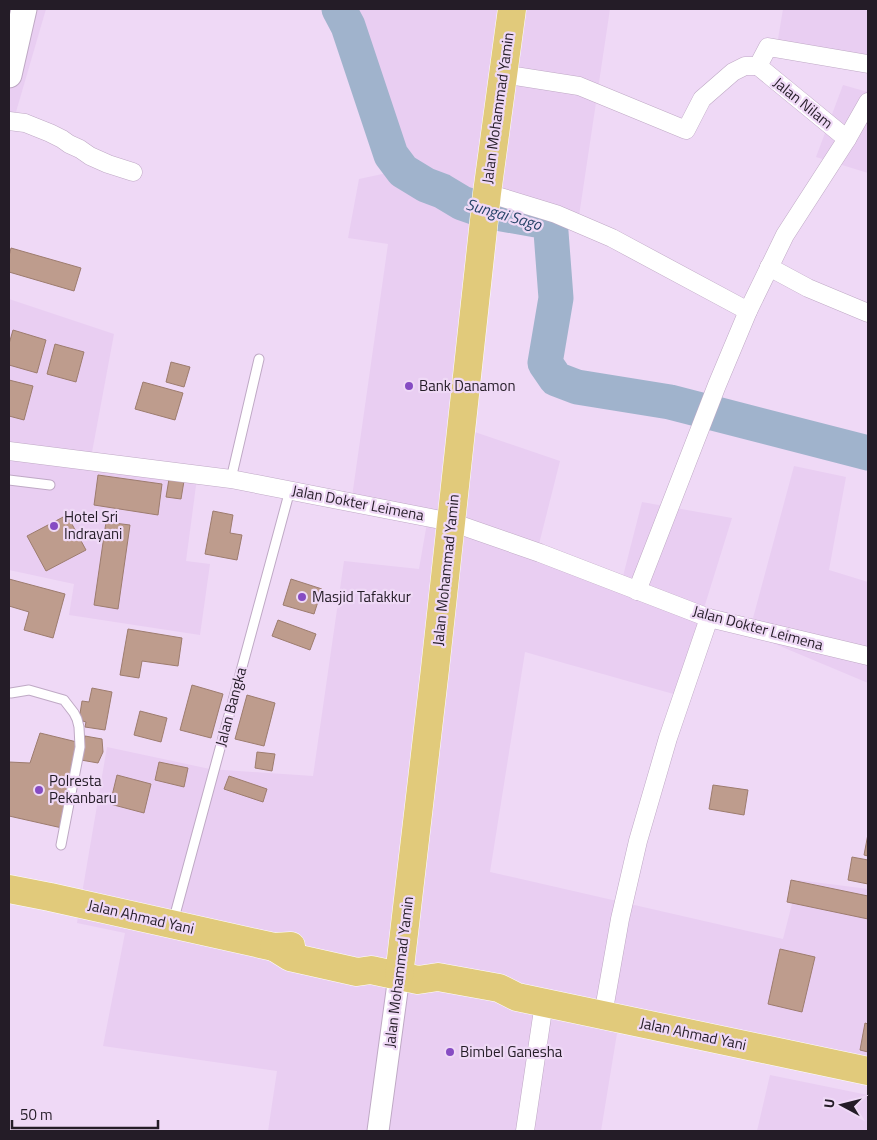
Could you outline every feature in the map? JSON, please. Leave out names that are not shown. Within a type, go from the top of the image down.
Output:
[{"type":"main road","points":[[9,75],[24,9]]},
{"type":"main road","name":"Jalan Mohammad Yamin","points":[[408,978],[435,669],[485,207],[512,9]]},
{"type":"main road","name":"Jalan Ahmad Yani","points":[[9,889],[274,947],[290,957],[357,972],[371,970],[408,978],[436,992],[497,1002],[517,997],[868,1070]]},
{"type":"street","points":[[503,74],[579,86],[686,130],[702,99],[733,72],[745,66],[758,66],[768,47],[868,64]]},
{"type":"street","name":"Jalan Nilam","points":[[758,66],[847,139]]},
{"type":"street","points":[[638,591],[717,385],[748,311],[785,235],[847,139],[868,102]]},
{"type":"street","points":[[9,120],[25,123],[50,133],[90,156],[133,172]]},
{"type":"street","points":[[485,207],[556,214],[612,238],[748,311]]},
{"type":"street","points":[[770,267],[808,288],[868,313]]},
{"type":"street","name":"Jalan Dokter Leimena","points":[[9,451],[231,479],[451,522],[540,553],[709,618],[868,656]]},
{"type":"street","points":[[603,1015],[620,919],[638,841],[668,738],[709,618]]},
{"type":"street","name":"Jalan Mohammad Yamin","points":[[378,1131],[408,978]]},
{"type":"street","points":[[525,1131],[544,1003]]},
{"type":"lane","points":[[231,479],[259,359]]},
{"type":"lane","points":[[9,480],[50,484]]},
{"type":"lane","name":"Jalan Bangka","points":[[172,924],[290,490]]},
{"type":"lane","points":[[11,693],[29,690],[64,700],[77,719],[80,747],[62,845]]},
{"type":"shaded area","points":[[9,9],[46,9],[9,136]]},
{"type":"shaded area","points":[[326,9],[610,9],[579,216],[497,196],[469,430],[560,461],[535,560],[621,584],[642,502],[732,518],[677,695],[525,652],[490,872],[783,939],[798,880],[868,889],[868,1058],[621,1009],[601,1131],[268,1131],[277,1071],[103,1046],[125,933],[77,923],[107,747],[210,769],[313,776],[344,561],[419,569],[428,517],[351,504],[388,244],[348,238],[359,179],[387,173],[399,176],[384,146],[356,66]]},
{"type":"shaded area","points":[[783,9],[868,9],[868,64],[776,51]]},
{"type":"shaded area","points":[[843,85],[868,92],[868,173],[816,157]]},
{"type":"shaded area","points":[[9,299],[114,334],[90,463],[197,478],[186,561],[210,564],[200,635],[69,615],[74,584],[9,570]]},
{"type":"shaded area","points":[[794,466],[846,477],[829,570],[868,582],[868,683],[749,633]]},
{"type":"shaded area","points":[[770,1075],[868,1095],[868,1131],[757,1131]]},
{"type":"building","points":[[11,248],[81,268],[74,291],[9,272]]},
{"type":"building","points":[[13,330],[46,340],[37,373],[9,365],[9,344]]},
{"type":"building","points":[[55,344],[84,352],[76,382],[47,374]]},
{"type":"building","points":[[171,362],[190,367],[184,387],[166,382]]},
{"type":"building","points":[[9,380],[33,386],[24,420],[9,416]]},
{"type":"building","points":[[143,382],[183,393],[175,420],[135,409]]},
{"type":"building","points":[[98,475],[162,484],[158,515],[94,505]]},
{"type":"building","points":[[169,479],[184,481],[181,499],[166,497]]},
{"type":"building","points":[[213,511],[233,515],[230,533],[242,535],[237,560],[205,554]]},
{"type":"building","points":[[67,515],[86,550],[46,571],[27,536]]},
{"type":"building","points":[[106,522],[130,525],[118,609],[94,605]]},
{"type":"building","points":[[9,579],[65,594],[53,638],[24,630],[29,612],[9,606]]},
{"type":"building","name":"Masjid Tafakkur","points":[[291,579],[322,589],[314,614],[283,605]]},
{"type":"building","points":[[278,620],[316,634],[310,650],[272,636]]},
{"type":"building","points":[[128,629],[182,638],[178,666],[142,661],[139,678],[120,675]]},
{"type":"building","points":[[192,685],[223,694],[211,738],[180,730]]},
{"type":"building","points":[[92,688],[112,692],[105,730],[85,727],[86,722],[79,720],[82,701],[89,702]]},
{"type":"building","points":[[247,695],[275,703],[264,746],[235,739]]},
{"type":"building","points":[[140,711],[167,718],[161,742],[134,735]]},
{"type":"building","name":"Polresta Pekanbaru","points":[[40,733],[77,742],[62,828],[9,816],[9,762],[30,763]]},
{"type":"building","points":[[85,736],[102,739],[103,752],[98,763],[81,760]]},
{"type":"building","points":[[257,752],[275,754],[272,771],[255,768]]},
{"type":"building","points":[[159,762],[188,768],[184,787],[155,780]]},
{"type":"building","points":[[117,775],[151,784],[144,813],[110,804]]},
{"type":"building","points":[[229,776],[267,789],[263,802],[224,789]]},
{"type":"building","points":[[713,785],[748,790],[744,815],[709,809]]},
{"type":"building","points":[[868,834],[868,856],[864,855]]},
{"type":"building","points":[[852,857],[868,860],[868,884],[848,880]]},
{"type":"building","points":[[791,880],[868,896],[868,919],[787,902]]},
{"type":"building","points":[[780,949],[815,957],[802,1012],[768,1004]]},
{"type":"building","points":[[865,1023],[868,1024],[868,1052],[860,1050]]},
{"type":"waterway","name":"Sungai Sago","points":[[339,9],[348,26],[391,155],[403,171],[462,203],[485,211],[542,221],[548,225],[551,232],[556,298],[545,363],[556,379],[577,387],[670,402],[868,453]]},
{"type":"place","name":"Bank Danamon","points":[[409,386]]},
{"type":"place","name":"Hotel Sri Indrayani","points":[[54,526]]},
{"type":"place","name":"Masjid Tafakkur","points":[[302,597]]},
{"type":"place","name":"Polresta Pekanbaru","points":[[39,790]]},
{"type":"place","name":"Bimbel Ganesha","points":[[450,1052]]}]
